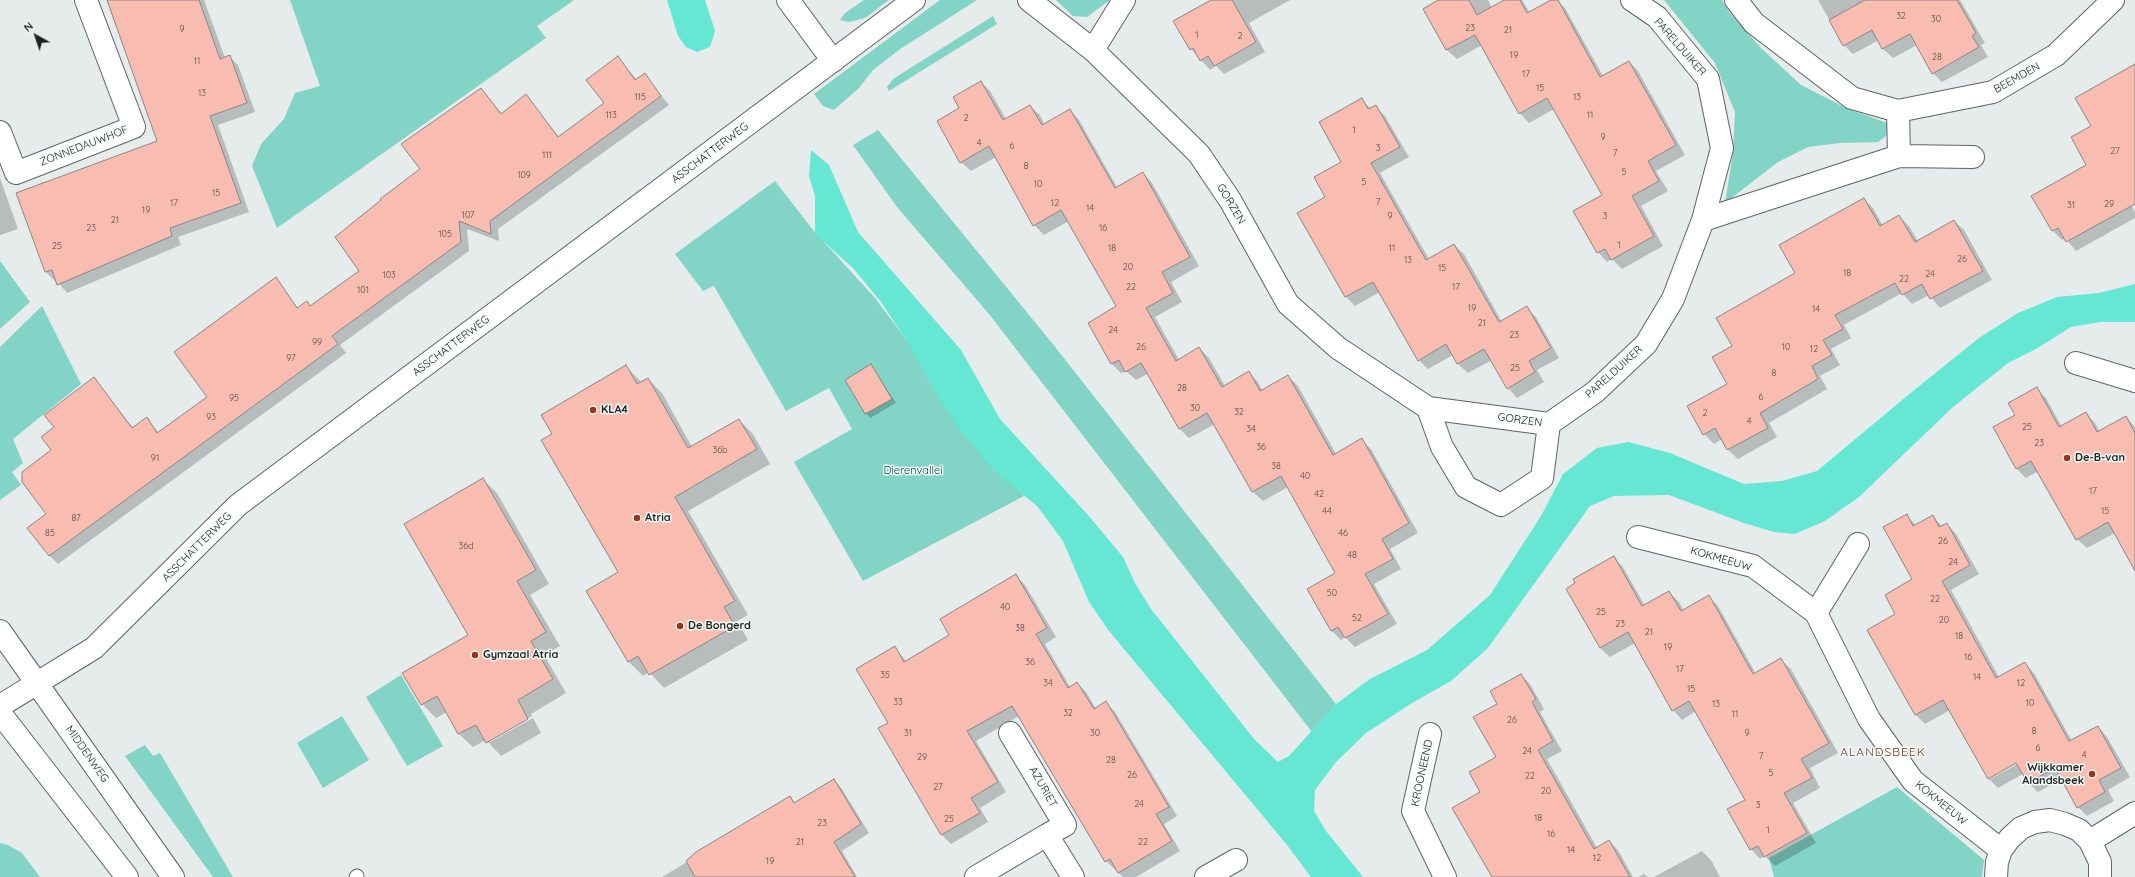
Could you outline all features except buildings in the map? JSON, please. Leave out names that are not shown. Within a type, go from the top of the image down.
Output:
[{"type":"street","name":"ZONNEDAUWHOF","points":[[0,132],[16,173],[134,127],[86,0]]},
{"type":"street","points":[[788,0],[833,61]]},
{"type":"street","name":"ASSCHATTERWEG","points":[[0,706],[94,648],[238,505],[914,0]]},
{"type":"street","name":"GORZEN","points":[[1029,0],[1093,50],[1200,154],[1230,200],[1288,304],[1338,348],[1428,408],[1549,424],[1542,478],[1501,505],[1466,487],[1442,447],[1428,408]]},
{"type":"street","points":[[1093,50],[1124,0]]},
{"type":"street","name":"PARELDUIKER","points":[[1549,424],[1595,392],[1646,344],[1673,299],[1703,220],[1722,148],[1708,79],[1656,17],[1632,0]]},
{"type":"street","points":[[1736,0],[1754,23],[1852,98],[1898,111],[1899,156]]},
{"type":"street","name":"BEEMDEN","points":[[1898,111],[1993,92],[2056,55],[2113,0]]},
{"type":"street","points":[[1703,220],[1899,156],[1973,157]]},
{"type":"street","points":[[2076,363],[2135,381]]},
{"type":"street","name":"KOKMEEUW","points":[[1638,536],[1753,566],[1816,613],[1869,719],[1914,781],[2001,850]]},
{"type":"street","points":[[1816,613],[1858,544]]},
{"type":"street","name":"MIDDENWEG","points":[[0,631],[173,877]]},
{"type":"street","points":[[0,713],[127,877]]},
{"type":"street","name":"AZURIET","points":[[976,877],[1065,825],[1010,733]]},
{"type":"street","name":"KROONEEND","points":[[1430,734],[1413,811],[1445,877]]},
{"type":"street","points":[[2090,840],[2135,813]]},
{"type":"street","points":[[1996,877],[1997,862],[2001,850],[2010,838],[2021,828],[2035,822],[2050,820],[2079,830],[2090,840],[2100,862],[2100,877]]},
{"type":"street","points":[[1047,835],[1073,877]]},
{"type":"street","points":[[1206,877],[1236,860]]},
{"type":"green space","points":[[290,0],[574,0],[537,26],[546,38],[277,228],[252,166],[261,144],[284,119],[295,93],[320,86]]},
{"type":"green space","points":[[864,0],[889,0],[865,18],[849,22],[840,20],[845,13]]},
{"type":"green space","points":[[940,0],[977,0],[900,49],[873,70],[859,88],[834,110],[823,106],[814,94]]},
{"type":"green space","points":[[1056,0],[1110,0],[1087,17],[1073,16]]},
{"type":"green space","points":[[1664,0],[1722,0],[1729,12],[1761,48],[1801,85],[1846,108],[1887,123],[1894,130],[1878,142],[1840,143],[1808,147],[1778,162],[1725,203],[1733,153],[1735,112],[1715,63]]},
{"type":"green space","points":[[993,16],[997,24],[889,91],[887,87],[893,79]]},
{"type":"green space","points":[[878,130],[1052,343],[1336,704],[1312,732],[989,314],[897,207],[853,145]]},
{"type":"green space","name":"Dierenvallei","points":[[775,181],[813,230],[875,298],[1024,496],[863,581],[794,462],[852,429],[829,388],[786,411],[714,286],[703,291],[675,254]]},
{"type":"green space","points":[[0,261],[30,302],[0,329]]},
{"type":"green space","points":[[42,306],[81,384],[13,439],[23,463],[12,472],[21,485],[0,500],[0,347]]},
{"type":"green space","points":[[401,675],[443,746],[407,766],[366,697]]},
{"type":"green space","points":[[342,716],[369,760],[323,788],[297,743]]},
{"type":"green space","points":[[145,745],[153,756],[160,753],[233,877],[213,877],[125,756]]},
{"type":"green space","points":[[1897,787],[1984,860],[1982,877],[1774,877],[1769,858]]},
{"type":"green space","points":[[0,843],[8,845],[22,853],[40,877],[0,877]]},
{"type":"shaded area","points":[[667,0],[705,0],[715,31],[710,47],[697,52],[686,47],[678,36]]},
{"type":"shaded area","points":[[811,150],[829,165],[858,232],[961,350],[1000,419],[1088,515],[1123,557],[1135,583],[1151,609],[1254,739],[1278,762],[1289,756],[1336,704],[1370,679],[1427,650],[1490,595],[1541,516],[1563,474],[1597,448],[1628,442],[1670,453],[1744,484],[1782,481],[1817,471],[1979,338],[2018,313],[2057,297],[2099,293],[2135,284],[2135,322],[2100,322],[2071,327],[2036,349],[2008,363],[1953,407],[1859,497],[1825,521],[1795,534],[1774,532],[1744,523],[1669,495],[1614,496],[1590,506],[1488,648],[1451,681],[1412,703],[1366,733],[1336,762],[1315,790],[1314,811],[1326,831],[1363,877],[1311,877],[1287,845],[1109,631],[1089,602],[1063,541],[1037,506],[995,472],[963,434],[936,394],[909,344],[881,302],[853,268],[815,234],[815,196],[809,176]]},
{"type":"place","name":"KLA4","points":[[593,410]]},
{"type":"place","name":"De-B-van","points":[[2067,458]]},
{"type":"place","name":"Atria","points":[[637,518]]},
{"type":"place","name":"De Bongerd","points":[[680,626]]},
{"type":"place","name":"Gymzaal Atria","points":[[475,655]]},
{"type":"place","name":"Wijkkamer Alandsbeek","points":[[2092,774]]},
{"type":"district","name":"ALANDSBEEK","points":[[1883,752]]}]
